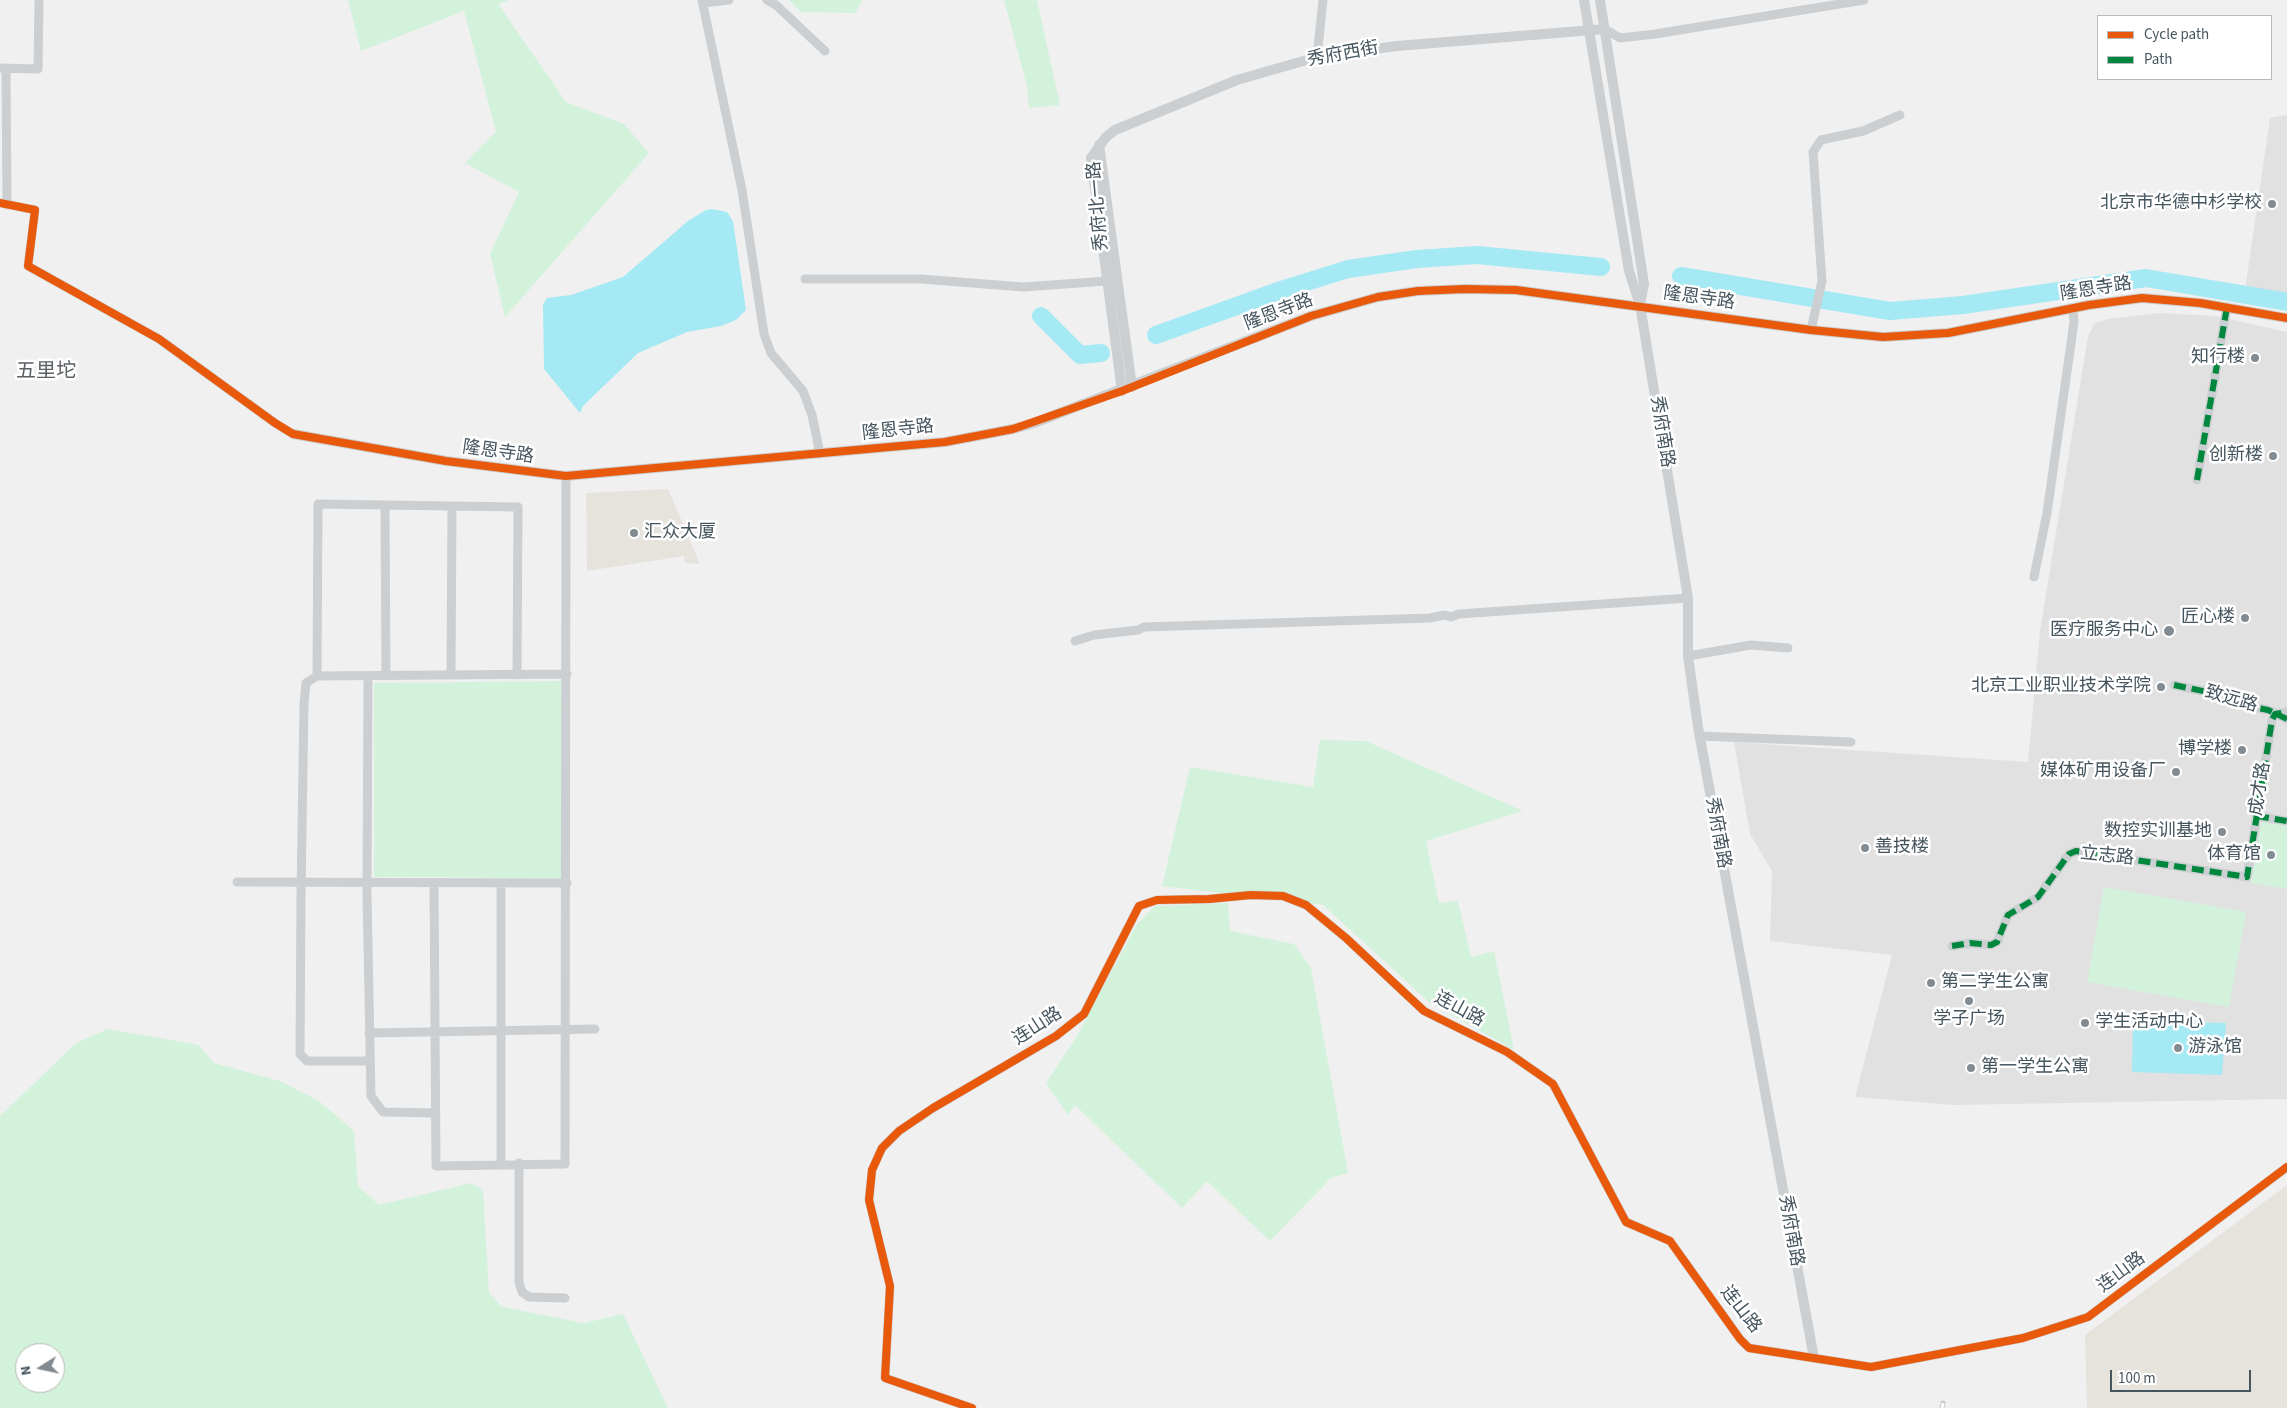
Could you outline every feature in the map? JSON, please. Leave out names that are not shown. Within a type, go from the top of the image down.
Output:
[{"type":"street","points":[[39,0],[38,69],[3,69],[4,204],[35,210],[28,266],[159,339],[293,434]]},
{"type":"street","points":[[729,0],[703,2],[742,190],[764,334],[770,354],[803,391],[812,415],[820,454]]},
{"type":"street","points":[[767,0],[776,5],[825,51]]},
{"type":"street","points":[[1317,57],[1323,0]]},
{"type":"street","name":"秀府南路","points":[[1584,0],[1629,272],[1640,305],[1688,598],[1688,656],[1700,736],[1814,1358]]},
{"type":"street","name":"秀府南路","points":[[1600,0],[1644,284],[1640,305]]},
{"type":"street","points":[[1605,29],[1620,38],[1864,0]]},
{"type":"street","name":"秀府西街","points":[[1099,145],[1115,130],[1212,90],[1262,72],[1317,57],[1397,46],[1605,29]]},
{"type":"street","points":[[1812,325],[1822,281],[1813,152],[1821,140],[1863,131],[1900,114]]},
{"type":"street","name":"秀府北一路","points":[[1099,145],[1091,158],[1122,391]]},
{"type":"street","name":"秀府北一路","points":[[1099,145],[1132,387]]},
{"type":"street","points":[[805,279],[921,278],[1023,287],[1107,281]]},
{"type":"street","name":"隆恩寺路","points":[[293,434],[446,461],[566,476],[945,442],[1013,430],[1122,391],[1311,316],[1356,302],[1398,293],[1490,288],[1812,325],[1883,337],[1923,335],[1971,329],[2116,300],[2142,298],[2227,307],[2287,318]]},
{"type":"street","points":[[2197,480],[2227,307]]},
{"type":"street","points":[[2034,577],[2047,513],[2074,322],[2073,308]]},
{"type":"street","points":[[434,883],[436,1166],[519,1163],[565,1164],[567,883],[566,476]]},
{"type":"street","points":[[317,676],[318,504],[385,507],[518,506],[517,675]]},
{"type":"street","points":[[385,507],[386,675]]},
{"type":"street","points":[[451,675],[452,507]]},
{"type":"street","points":[[1074,641],[1094,635],[1138,630],[1144,627],[1430,618],[1445,615],[1451,617],[1459,614],[1512,612],[1688,598]]},
{"type":"street","points":[[1688,656],[1751,646],[1788,648]]},
{"type":"street","points":[[369,1061],[307,1061],[300,1054],[301,883],[306,684],[317,676],[567,674]]},
{"type":"street","points":[[368,676],[368,1034],[371,1096],[383,1112],[436,1113]]},
{"type":"street","name":"致远路","points":[[2174,685],[2217,694],[2239,704],[2268,710],[2287,719]]},
{"type":"street","points":[[2275,714],[2287,712]]},
{"type":"street","name":"成才路","points":[[2247,877],[2272,720],[2275,714]]},
{"type":"street","points":[[1700,736],[1851,742]]},
{"type":"street","points":[[2257,816],[2287,821]]},
{"type":"street","name":"立志路","points":[[1952,946],[1970,943],[1991,944],[1996,942],[2000,937],[2004,919],[2038,897],[2069,854],[2076,851],[2247,877]]},
{"type":"street","points":[[237,882],[567,883]]},
{"type":"street","points":[[501,883],[501,1164]]},
{"type":"street","name":"连山路","points":[[972,1408],[884,1378],[890,1286],[869,1200],[872,1170],[882,1148],[899,1131],[933,1108],[1056,1036],[1084,1014],[1139,906],[1157,900],[1180,898],[1209,899],[1251,894],[1282,896],[1306,905],[1346,938],[1424,1011],[1507,1052],[1553,1084],[1626,1222],[1670,1241],[1740,1339],[1749,1348],[1871,1367],[2023,1338],[2088,1317],[2287,1167]]},
{"type":"street","points":[[368,1034],[595,1029]]},
{"type":"street","points":[[519,1163],[519,1282],[522,1292],[529,1296],[565,1298]]},
{"type":"shaded area","name":"北京市华德中杉学校","points":[[2287,115],[2287,296],[2245,290],[2270,118]]},
{"type":"shaded area","name":"北京工业职业技术学院","points":[[2160,313],[2216,316],[2287,332],[2287,1099],[1954,1105],[1855,1097],[1892,955],[1770,941],[1772,871],[1750,834],[1734,742],[2028,762],[2040,631],[2088,336],[2094,324],[2107,319]]},
{"type":"shaded area","points":[[668,489],[700,564],[685,563],[684,556],[587,571],[586,493]]},
{"type":"shaded area","points":[[2287,1185],[2287,1408],[2087,1408],[2085,1335]]},
{"type":"green space","points":[[348,0],[509,0],[498,4],[566,102],[624,124],[649,153],[505,317],[490,254],[519,192],[465,163],[496,132],[464,11],[361,51]]},
{"type":"green space","points":[[789,0],[863,0],[855,13],[801,12]]},
{"type":"green space","points":[[1004,0],[1037,0],[1060,105],[1029,108],[1027,86]]},
{"type":"green space","points":[[561,681],[561,878],[374,877],[374,683]]},
{"type":"green space","points":[[1320,740],[1366,741],[1523,811],[1426,841],[1439,903],[1458,901],[1471,957],[1494,951],[1514,1050],[1430,1003],[1323,905],[1162,886],[1190,767],[1313,787]]},
{"type":"green space","name":"体育馆","points":[[2261,822],[2287,826],[2287,889],[2251,883]]},
{"type":"green space","points":[[2104,887],[2246,912],[2229,1007],[2087,982]]},
{"type":"green space","points":[[1228,903],[1230,931],[1294,944],[1311,968],[1348,1173],[1331,1178],[1270,1241],[1207,1181],[1182,1208],[1075,1105],[1068,1115],[1046,1083],[1077,1036],[1137,924],[1155,906]]},
{"type":"green space","points":[[108,1029],[199,1045],[214,1063],[280,1081],[319,1101],[354,1131],[358,1186],[379,1205],[471,1183],[483,1190],[489,1293],[502,1307],[584,1323],[623,1314],[668,1408],[0,1408],[0,1116],[76,1043]]},
{"type":"water","points":[[712,209],[727,212],[733,221],[746,310],[736,320],[721,326],[687,332],[638,353],[583,406],[580,413],[544,369],[543,305],[547,298],[571,295],[623,277],[688,221],[706,210]]},
{"type":"water","name":"游泳馆","points":[[2133,1021],[2226,1023],[2222,1075],[2132,1072]]},
{"type":"waterway","points":[[1156,335],[1281,290],[1348,269],[1417,259],[1477,255],[1601,267]]},
{"type":"waterway","points":[[1681,276],[1890,311],[1963,305],[2146,278],[2287,302]]},
{"type":"waterway","points":[[1041,316],[1080,355],[1101,353]]},
{"type":"railway","points":[[1942,1408],[1943,1403]]},
{"type":"marked path","points":[[2197,480],[2227,307]]},
{"type":"marked path","points":[[2174,685],[2217,694],[2239,704],[2268,710],[2287,719]]},
{"type":"marked path","points":[[1952,946],[1970,943],[1991,945],[1997,942],[2008,915],[2038,897],[2069,854],[2076,851],[2247,877],[2272,720],[2275,714],[2287,712]]},
{"type":"marked path","points":[[2257,816],[2287,821]]},
{"type":"cycle path","points":[[0,203],[35,210],[28,266],[159,339],[293,434],[446,461],[566,476],[945,442],[1013,429],[1122,391],[1311,316],[1378,297],[1418,291],[1465,289],[1516,290],[1811,330],[1883,337],[1948,333],[2089,305],[2142,298],[2200,303],[2287,318]]},
{"type":"cycle path","points":[[972,1408],[885,1378],[890,1286],[869,1200],[872,1170],[882,1148],[899,1131],[933,1108],[1056,1036],[1084,1014],[1139,906],[1157,900],[1209,899],[1251,895],[1283,896],[1306,905],[1346,938],[1424,1011],[1507,1052],[1553,1084],[1626,1222],[1670,1241],[1740,1339],[1749,1348],[1871,1367],[2023,1338],[2088,1317],[2287,1167]]},
{"type":"place","name":"北京市华德中杉学校","points":[[2272,204]]},
{"type":"place","name":"知行楼","points":[[2255,358]]},
{"type":"place","name":"创新楼","points":[[2273,456]]},
{"type":"place","name":"汇众大厦","points":[[634,533]]},
{"type":"place","name":"匠心楼","points":[[2245,618]]},
{"type":"place","name":"医疗服务中心","points":[[2169,631]]},
{"type":"place","name":"北京工业职业技术学院","points":[[2161,687]]},
{"type":"place","name":"博学楼","points":[[2242,750]]},
{"type":"place","name":"媒体矿用设备厂","points":[[2176,772]]},
{"type":"place","name":"数控实训基地","points":[[2222,832]]},
{"type":"place","name":"善技楼","points":[[1865,848]]},
{"type":"place","name":"体育馆","points":[[2271,855]]},
{"type":"place","name":"第二学生公寓","points":[[1931,983]]},
{"type":"place","name":"学子广场","points":[[1969,1001]]},
{"type":"place","name":"学生活动中心","points":[[2085,1023]]},
{"type":"place","name":"游泳馆","points":[[2178,1048]]},
{"type":"place","name":"第一学生公寓","points":[[1971,1068]]},
{"type":"district","name":"五里坨","points":[[46,373]]}]
